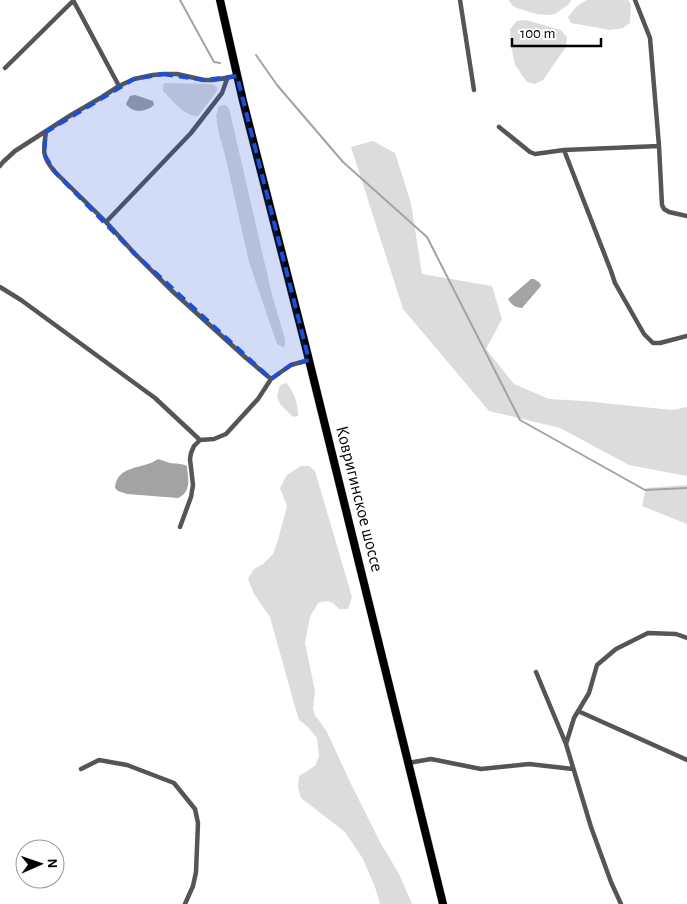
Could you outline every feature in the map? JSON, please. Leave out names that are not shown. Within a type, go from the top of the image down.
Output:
[{"type":"main road","name":"Ковригинское шоссе","points":[[220,0],[243,101],[443,904]]},
{"type":"street","points":[[460,0],[474,90]]},
{"type":"street","points":[[635,0],[650,38],[662,205],[664,210],[687,216]]},
{"type":"street","points":[[5,68],[73,1],[119,86]]},
{"type":"street","points":[[0,166],[15,151],[71,114],[134,79],[153,74],[177,74],[204,80],[227,79],[237,76]]},
{"type":"street","points":[[106,222],[191,133],[222,93],[227,79]]},
{"type":"street","points":[[499,127],[535,154],[564,150],[659,146]]},
{"type":"street","points":[[46,132],[44,154],[47,163],[54,172],[106,222],[171,290],[271,379]]},
{"type":"street","points":[[564,150],[615,283],[644,334],[653,342],[660,343],[687,336]]},
{"type":"street","points":[[0,287],[156,398],[200,440]]},
{"type":"street","points":[[180,527],[191,497],[193,485],[190,453],[194,446],[200,440],[214,439],[226,434],[258,400],[271,379],[291,364],[309,360]]},
{"type":"street","points":[[566,744],[574,718],[589,693],[597,665],[616,649],[648,633],[676,634],[687,638]]},
{"type":"street","points":[[536,672],[566,744],[590,827],[621,904]]},
{"type":"street","points":[[578,711],[687,760]]},
{"type":"street","points":[[408,763],[431,759],[481,768],[529,764],[573,769]]},
{"type":"street","points":[[81,769],[100,760],[127,765],[174,783],[195,809],[198,824],[196,872],[193,886],[185,904]]},
{"type":"highlighted area","points":[[163,74],[204,80],[237,76],[309,360],[291,365],[271,379],[135,254],[55,172],[44,154],[46,132],[134,79]]},
{"type":"shaded area","points":[[509,0],[571,0],[569,4],[555,14],[549,15],[536,14],[514,7]]},
{"type":"shaded area","points":[[587,0],[628,0],[631,5],[630,23],[623,28],[610,30],[571,23],[568,17],[577,6]]},
{"type":"shaded area","points":[[526,20],[561,30],[567,37],[566,47],[543,80],[535,84],[527,82],[515,65],[511,46],[510,29],[517,21]]},
{"type":"shaded area","points":[[164,83],[211,84],[217,87],[217,91],[198,116],[193,116],[179,107],[163,91]]},
{"type":"shaded area","points":[[135,95],[153,101],[154,105],[140,111],[132,109],[126,104],[130,96]]},
{"type":"shaded area","points":[[225,105],[229,108],[272,295],[285,339],[285,346],[283,347],[277,344],[249,262],[216,116],[219,106]]},
{"type":"shaded area","points":[[373,141],[395,153],[411,203],[422,274],[492,286],[502,319],[486,349],[514,384],[549,399],[672,410],[687,407],[687,476],[629,465],[560,428],[489,411],[403,309],[351,147]]},
{"type":"shaded area","points":[[531,279],[540,283],[541,286],[522,308],[510,303],[508,299]]},
{"type":"shaded area","points":[[286,383],[289,385],[295,398],[298,416],[293,417],[280,404],[277,396],[280,385]]},
{"type":"shaded area","points":[[158,459],[187,466],[187,488],[178,498],[127,494],[115,488],[120,475]]},
{"type":"shaded area","points":[[301,466],[309,466],[315,471],[352,597],[348,609],[339,609],[333,603],[327,601],[318,603],[310,617],[305,643],[315,691],[313,708],[315,716],[327,732],[380,842],[399,874],[412,904],[380,904],[363,859],[345,832],[301,798],[298,788],[299,776],[315,766],[319,756],[317,738],[299,720],[270,617],[254,594],[248,579],[254,569],[263,564],[273,554],[287,506],[280,488],[287,475]]},
{"type":"shaded area","points":[[687,485],[687,524],[642,506],[646,488]]},
{"type":"waterway","points":[[180,0],[214,62],[220,63]]},
{"type":"waterway","points":[[256,55],[277,85],[343,162],[427,237],[520,420],[645,490],[687,488]]}]
